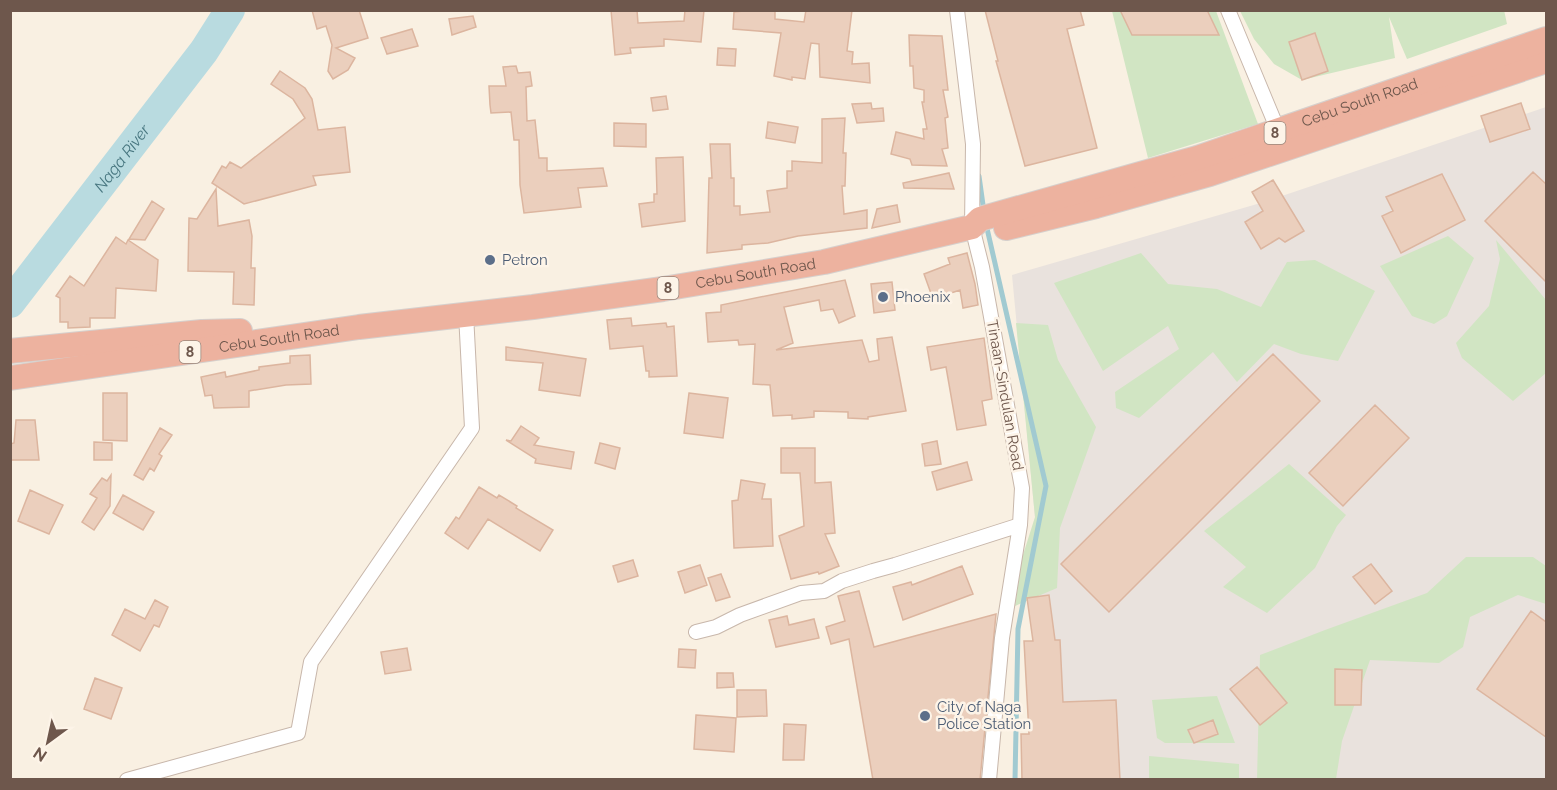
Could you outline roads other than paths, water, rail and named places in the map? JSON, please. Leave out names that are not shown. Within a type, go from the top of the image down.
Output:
[{"type":"highway","name":"Cebu South Road","points":[[16,377],[359,327],[663,289],[824,262],[988,224],[1152,191],[1210,174],[1282,140],[1546,39]]},
{"type":"highway","name":"Cebu South Road","points":[[1282,140],[1546,61]]},
{"type":"highway","name":"Cebu South Road","points":[[16,350],[202,332],[359,327]]},
{"type":"street","name":"Tinaan-Sindulan Road","points":[[957,10],[973,144],[988,224],[982,267],[1022,488],[1020,525],[1002,638],[989,780]]},
{"type":"street","points":[[1228,10],[1282,140]]},
{"type":"street","points":[[127,780],[298,732],[311,662],[472,428],[466,314]]},
{"type":"street","points":[[696,632],[716,627],[784,598],[801,593],[824,591],[842,581],[1020,525]]},
{"type":"waterway","name":"Naga River","points":[[10,303],[204,51],[230,10]]},
{"type":"waterway","points":[[979,176],[984,212]]},
{"type":"waterway","points":[[986,224],[1046,486],[1018,629],[1015,780]]},
{"type":"place","name":"Petron","points":[[490,260]]},
{"type":"place","name":"Phoenix","points":[[883,297]]},
{"type":"place","name":"City of Naga Police Station","points":[[925,716]]}]
